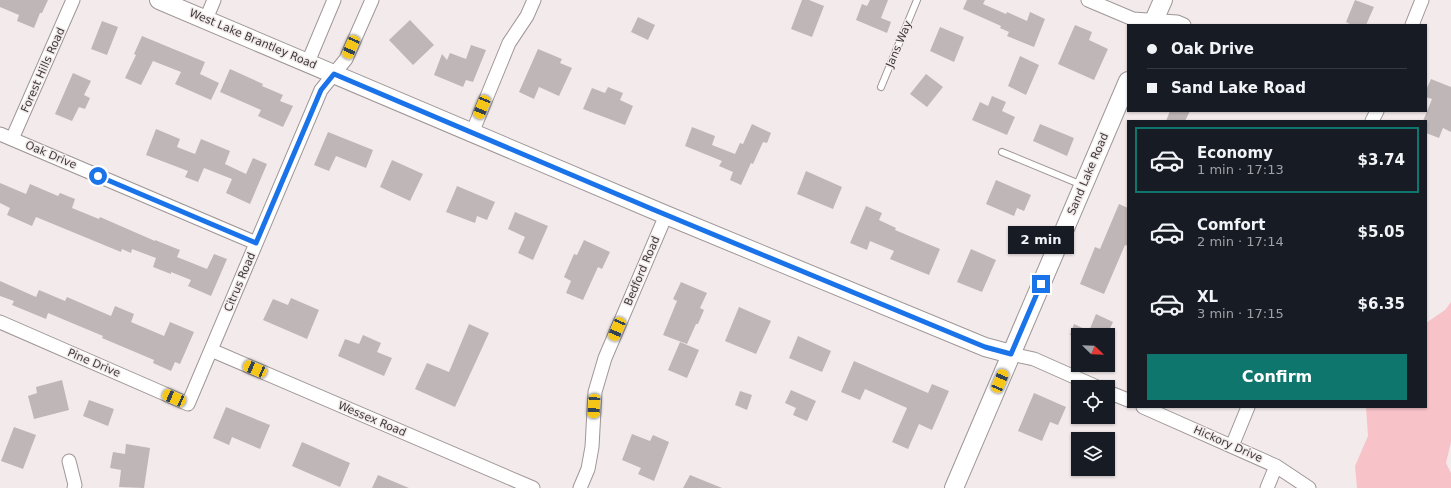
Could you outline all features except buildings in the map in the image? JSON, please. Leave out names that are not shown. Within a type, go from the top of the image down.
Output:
[{"type":"street","name":"Forest Hills Road","points":[[6,136],[73,0]]},
{"type":"street","name":"West Lake Brantley Road","points":[[159,0],[666,215],[985,347],[1011,354]]},
{"type":"street","points":[[206,20],[214,0]]},
{"type":"street","points":[[308,62],[334,0]]},
{"type":"street","name":"Citrus Road","points":[[188,404],[321,90],[346,59],[372,0]]},
{"type":"street","points":[[472,133],[509,43],[527,16],[534,0]]},
{"type":"street","points":[[1088,0],[1133,20],[1153,23],[1177,22],[1182,24]]},
{"type":"street","points":[[1153,23],[1163,0]]},
{"type":"street","points":[[1412,24],[1422,0]]},
{"type":"street","name":"Sand Lake Road","points":[[954,488],[1127,83]]},
{"type":"street","name":"Oak Drive","points":[[6,136],[256,243]]},
{"type":"street","name":"Bedford Road","points":[[580,488],[588,469],[592,446],[595,392],[605,358],[666,215]]},
{"type":"street","name":"Pine Drive","points":[[0,322],[188,404]]},
{"type":"street","name":"Wessex Road","points":[[211,350],[533,488]]},
{"type":"street","points":[[1011,354],[1034,359],[1081,380]]},
{"type":"street","points":[[1115,395],[1127,400]]},
{"type":"street","name":"Hickory Drive","points":[[1145,408],[1276,466],[1309,488]]},
{"type":"street","points":[[1232,446],[1248,408]]},
{"type":"street","points":[[69,461],[75,485],[74,488]]},
{"type":"street","points":[[1267,488],[1276,466]]},
{"type":"lane","name":"Jans Way","points":[[881,87],[917,0]]},
{"type":"lane","points":[[1002,152],[1083,186]]},
{"type":"shaded area","points":[[1451,302],[1451,442],[1446,463],[1451,473],[1451,488],[1357,488],[1355,466],[1368,436],[1366,408],[1427,408],[1427,322],[1445,310]]},
{"type":"route","points":[[98,176],[256,243],[321,90],[334,74],[652,209],[985,347],[1011,354],[1041,284]]}]
